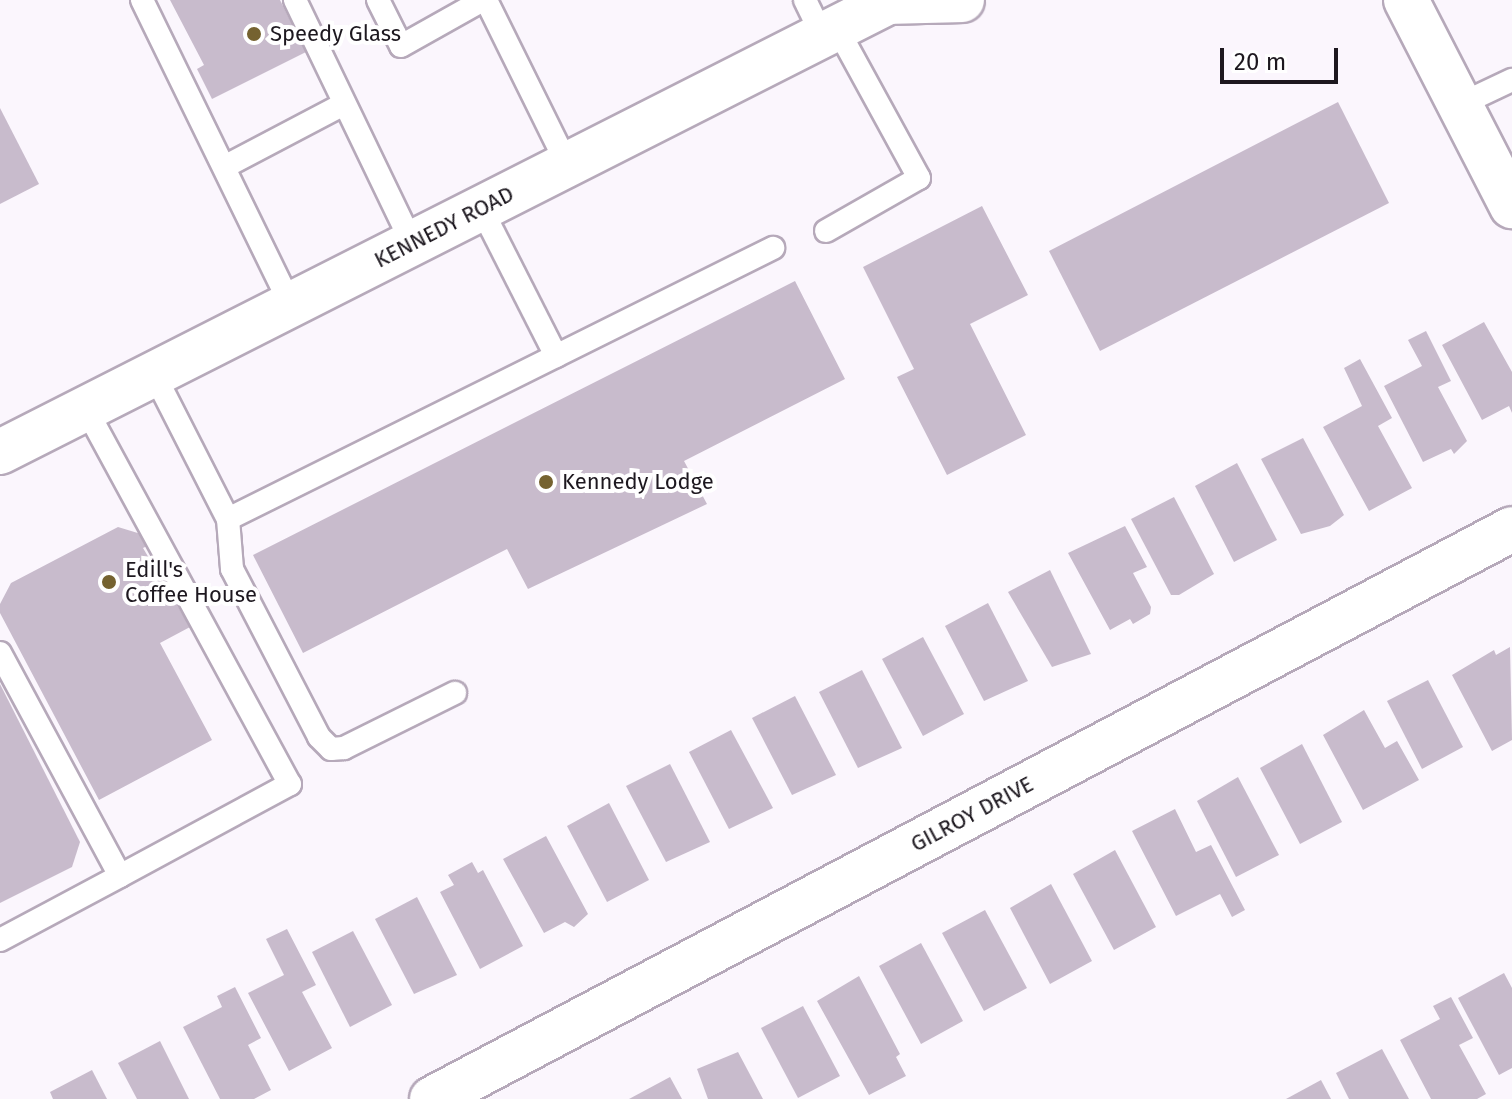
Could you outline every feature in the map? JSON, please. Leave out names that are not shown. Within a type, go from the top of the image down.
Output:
[{"type":"street","name":"KENNEDY ROAD","points":[[0,452],[567,164],[821,21],[881,3],[962,0]]},
{"type":"street","points":[[1406,0],[1512,206]]},
{"type":"street","name":"GILROY DRIVE","points":[[432,1099],[1512,529]]},
{"type":"lane","points":[[142,0],[226,166],[290,304]]},
{"type":"lane","points":[[295,0],[342,105],[412,243]]},
{"type":"lane","points":[[378,0],[401,46],[484,0],[567,164]]},
{"type":"lane","points":[[821,21],[919,178],[826,231]]},
{"type":"lane","points":[[1459,105],[1512,80]]},
{"type":"lane","points":[[226,166],[342,105]]},
{"type":"lane","points":[[481,208],[556,356]]},
{"type":"lane","points":[[228,519],[773,248]]},
{"type":"lane","points":[[154,374],[228,519],[232,569],[319,737],[331,749],[344,748],[455,693]]},
{"type":"lane","points":[[0,940],[290,784],[86,409]]},
{"type":"lane","points":[[0,653],[120,876]]},
{"type":"building","points":[[170,0],[280,0],[290,20],[296,17],[312,49],[212,99],[197,69],[204,65]]},
{"type":"building","points":[[1338,102],[1389,203],[1100,351],[1049,251]]},
{"type":"building","points":[[0,108],[39,184],[0,204]]},
{"type":"building","points":[[982,206],[1028,295],[970,324],[1026,435],[947,475],[897,377],[914,369],[863,267]]},
{"type":"building","name":"Kennedy Lodge","points":[[795,281],[845,379],[684,461],[707,504],[528,589],[507,549],[303,653],[253,555]]},
{"type":"building","points":[[1484,322],[1512,372],[1512,413],[1509,406],[1482,420],[1442,345]]},
{"type":"building","points":[[1426,331],[1451,381],[1438,387],[1467,441],[1454,454],[1451,449],[1423,462],[1384,386],[1422,366],[1408,340]]},
{"type":"building","points":[[1360,359],[1392,418],[1378,426],[1412,488],[1369,511],[1323,427],[1362,406],[1344,368]]},
{"type":"building","points":[[1303,438],[1344,515],[1330,526],[1301,534],[1261,459]]},
{"type":"building","points":[[1237,463],[1277,540],[1234,562],[1195,486]]},
{"type":"building","points":[[1174,497],[1214,574],[1179,595],[1171,595],[1131,519]]},
{"type":"building","points":[[1125,526],[1147,567],[1133,573],[1151,607],[1150,614],[1133,624],[1130,619],[1110,630],[1068,553]]},
{"type":"building","points":[[118,527],[141,534],[147,546],[143,548],[190,627],[160,643],[212,740],[99,800],[0,613],[0,604],[11,583]]},
{"type":"building","points":[[1050,570],[1091,654],[1052,667],[1008,592]]},
{"type":"building","points":[[988,603],[1028,681],[984,701],[945,626]]},
{"type":"building","points":[[923,637],[964,714],[923,736],[882,659]]},
{"type":"building","points":[[1510,647],[1512,740],[1492,751],[1452,675],[1494,650],[1496,655]]},
{"type":"building","points":[[862,670],[902,748],[858,768],[819,692]]},
{"type":"building","points":[[1428,680],[1463,747],[1422,769],[1387,701]]},
{"type":"building","points":[[0,684],[80,842],[72,867],[0,903]]},
{"type":"building","points":[[795,696],[836,775],[792,795],[752,718]]},
{"type":"building","points":[[1364,710],[1385,748],[1397,741],[1419,780],[1363,810],[1323,735]]},
{"type":"building","points":[[731,730],[773,808],[729,829],[689,752]]},
{"type":"building","points":[[1302,744],[1342,822],[1300,844],[1260,768]]},
{"type":"building","points":[[670,764],[710,842],[666,862],[626,786]]},
{"type":"building","points":[[1238,777],[1279,855],[1236,877],[1197,801]]},
{"type":"building","points":[[609,803],[649,880],[607,902],[567,826]]},
{"type":"building","points":[[1175,809],[1196,852],[1211,845],[1245,910],[1232,917],[1220,894],[1176,916],[1132,831]]},
{"type":"building","points":[[546,836],[588,914],[574,927],[565,922],[544,933],[503,859]]},
{"type":"building","points":[[1115,850],[1156,927],[1114,950],[1073,874]]},
{"type":"building","points":[[472,862],[478,873],[483,870],[523,946],[480,969],[440,892],[454,885],[448,875]]},
{"type":"building","points":[[1051,884],[1092,961],[1050,984],[1010,908]]},
{"type":"building","points":[[417,897],[457,975],[414,994],[375,919]]},
{"type":"building","points":[[985,910],[1027,988],[984,1011],[942,933]]},
{"type":"building","points":[[287,929],[316,985],[302,992],[332,1048],[289,1071],[248,993],[284,975],[266,939]]},
{"type":"building","points":[[353,931],[392,1005],[350,1027],[312,952]]},
{"type":"building","points":[[921,943],[963,1021],[921,1044],[879,966]]},
{"type":"building","points":[[1504,973],[1512,988],[1512,1068],[1499,1075],[1458,998]]},
{"type":"building","points":[[859,976],[900,1054],[896,1057],[906,1076],[869,1095],[817,1001]]},
{"type":"building","points":[[235,987],[261,1038],[248,1045],[271,1090],[254,1099],[220,1099],[183,1027],[222,1007],[217,996]]},
{"type":"building","points":[[1451,997],[1473,1038],[1459,1045],[1486,1094],[1477,1099],[1431,1099],[1400,1040],[1440,1019],[1433,1006]]},
{"type":"building","points":[[803,1006],[840,1076],[798,1098],[761,1028]]},
{"type":"building","points":[[160,1041],[189,1099],[137,1099],[118,1063]]},
{"type":"building","points":[[1382,1049],[1409,1099],[1349,1099],[1336,1073]]},
{"type":"building","points":[[738,1052],[763,1099],[708,1099],[697,1069]]},
{"type":"building","points":[[92,1070],[107,1099],[53,1099],[50,1092]]},
{"type":"building","points":[[670,1077],[682,1099],[629,1099]]},
{"type":"building","points":[[1321,1080],[1331,1099],[1286,1099]]},
{"type":"place","name":"Speedy Glass","points":[[254,34]]},
{"type":"place","name":"Kennedy Lodge","points":[[546,482]]},
{"type":"place","name":"Edill's Coffee House","points":[[109,582]]}]
